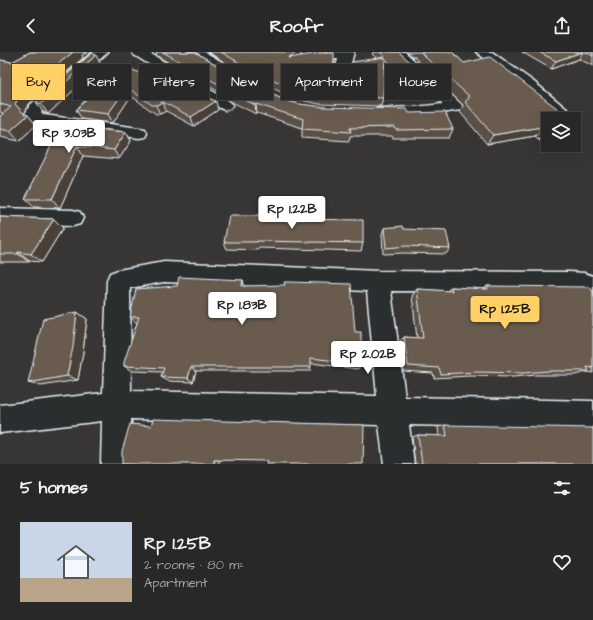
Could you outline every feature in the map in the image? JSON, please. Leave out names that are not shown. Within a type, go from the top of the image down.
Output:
[{"type":"street","points":[[101,52],[36,108],[33,114],[39,119],[139,133]]},
{"type":"street","points":[[139,52],[225,105]]},
{"type":"street","points":[[196,52],[217,65]]},
{"type":"street","points":[[303,52],[311,55],[346,54],[344,64]]},
{"type":"street","points":[[364,112],[415,112],[455,107],[397,52]]},
{"type":"street","points":[[483,52],[529,85],[561,112]]},
{"type":"street","points":[[0,216],[73,218]]},
{"type":"street","points":[[116,464],[118,405],[118,280],[164,272],[378,281],[569,282],[584,283],[593,286]]},
{"type":"street","points":[[378,281],[399,464]]},
{"type":"street","points":[[0,419],[118,405],[392,410],[593,416]]},
{"type":"building","points":[[30,52],[73,52],[58,64],[12,64],[12,100],[17,100],[15,104],[24,114],[28,115],[10,131],[0,129],[0,116],[11,107],[0,104],[0,60],[12,62]]},
{"type":"building","points":[[163,52],[195,52],[217,65],[217,83],[209,79],[209,64],[184,64]]},
{"type":"building","points":[[221,52],[297,52],[288,58],[320,53],[334,53],[334,64],[281,64],[281,83],[273,79],[273,64],[241,64]]},
{"type":"building","points":[[380,52],[399,52],[410,62],[390,64],[385,58],[383,98],[377,98],[377,64],[351,64],[352,62],[385,57]]},
{"type":"building","points":[[421,52],[452,52],[464,63],[490,57],[562,112],[541,112],[541,127],[493,135],[465,102],[469,96],[451,80],[451,64],[433,64]]},
{"type":"building","points":[[539,52],[582,52],[556,61]]},
{"type":"building","points":[[586,52],[593,52],[593,56]]},
{"type":"building","points":[[92,53],[96,55],[86,64],[79,64]]},
{"type":"building","points":[[131,69],[139,72],[139,96],[131,90]]},
{"type":"building","points":[[73,70],[73,75],[65,83],[65,77]]},
{"type":"building","points":[[273,95],[281,99],[281,100],[323,107],[407,109],[409,113],[445,112],[453,129],[396,130],[395,127],[350,128],[351,132],[302,129],[303,119],[256,104],[255,105],[245,100],[273,100]]},
{"type":"building","points":[[209,98],[216,101],[191,117],[163,102],[152,105],[145,100],[209,100]]},
{"type":"building","points":[[38,100],[45,100],[41,104],[36,102]]},
{"type":"building","points":[[86,100],[118,100],[108,114],[76,110]]},
{"type":"building","points":[[65,121],[99,125],[96,129],[126,132],[114,150],[77,146],[52,199],[25,199],[51,146],[56,140],[48,139]]},
{"type":"building","points":[[266,213],[290,214],[290,219],[363,220],[363,243],[257,241],[224,242],[229,216],[266,216]]},
{"type":"building","points":[[0,217],[54,219],[31,254],[18,252],[18,254],[0,254]]},
{"type":"building","points":[[403,226],[404,229],[446,231],[450,248],[407,246],[386,248],[384,228]]},
{"type":"building","points":[[179,277],[243,280],[242,286],[285,285],[284,282],[351,284],[355,332],[361,332],[361,364],[311,358],[311,367],[191,367],[188,378],[161,377],[164,368],[124,366],[139,317],[130,317],[136,289],[177,286]]},
{"type":"building","points":[[487,286],[590,287],[593,292],[593,368],[587,367],[589,371],[548,371],[523,373],[477,372],[441,374],[439,368],[408,366],[404,337],[423,338],[417,289],[452,291],[451,287],[488,289]]},
{"type":"building","points":[[77,312],[73,347],[67,376],[28,383],[43,319]]},
{"type":"building","points":[[153,419],[364,425],[363,464],[266,464],[267,461],[214,460],[214,464],[122,464],[122,451],[130,424],[151,426]]},
{"type":"building","points":[[445,425],[593,428],[593,464],[422,464],[418,435],[447,436]]}]
